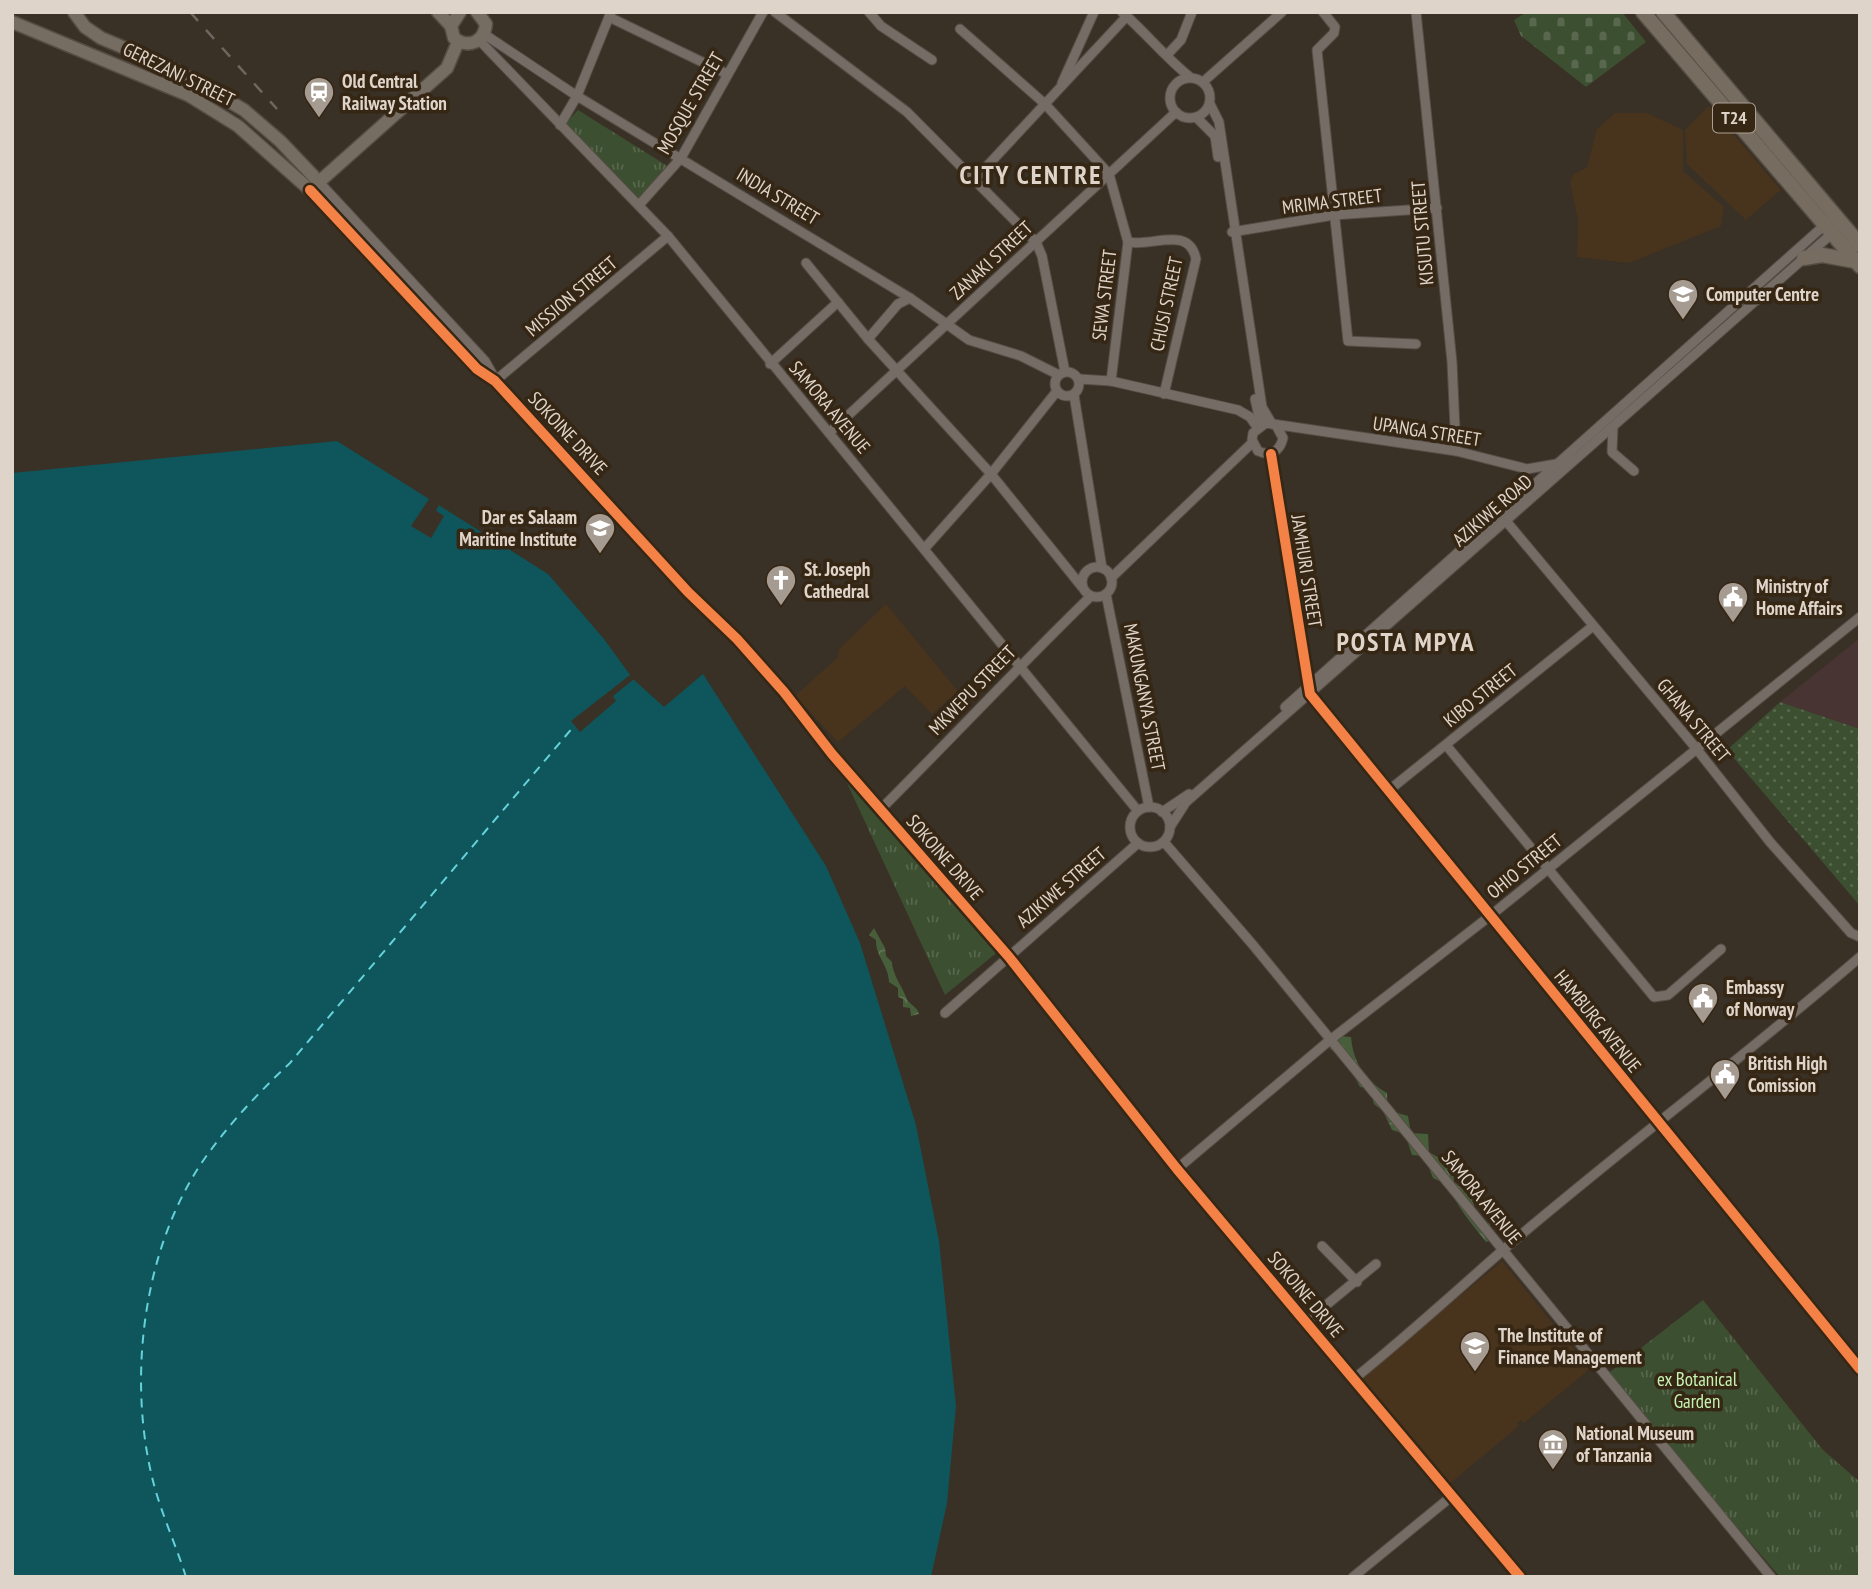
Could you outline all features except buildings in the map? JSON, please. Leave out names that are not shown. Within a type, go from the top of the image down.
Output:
[{"type":"highway","name":"T24","points":[[1643,12],[1834,224],[1860,245]]},
{"type":"highway","name":"T24","points":[[1663,12],[1834,224],[1858,264]]},
{"type":"highway","points":[[1804,258],[1832,255],[1858,264]]},
{"type":"main road","name":"GEREZANI STREET","points":[[74,12],[85,27],[101,38],[172,68],[244,110],[280,141],[315,186]]},
{"type":"main road","points":[[315,186],[447,68],[458,41],[454,17],[438,12]]},
{"type":"main road","points":[[458,41],[470,44],[481,37],[481,14]]},
{"type":"main road","name":"GEREZANI STREET","points":[[12,22],[197,100],[246,132],[315,186]]},
{"type":"street","name":"MOSQUE STREET","points":[[639,205],[681,158],[762,12]]},
{"type":"street","points":[[775,12],[903,109],[1036,242],[1042,256],[1062,373]]},
{"type":"street","points":[[1060,88],[1094,12]]},
{"type":"street","points":[[1192,12],[1181,40],[1169,59],[1170,102],[1176,112],[1184,117],[1196,117],[1210,104]]},
{"type":"street","points":[[1203,82],[1282,12]]},
{"type":"street","points":[[1323,12],[1335,27],[1334,33],[1317,50],[1348,341],[1416,344]]},
{"type":"street","name":"KISUTU STREET","points":[[1416,12],[1452,362],[1456,451]]},
{"type":"street","points":[[865,14],[932,60]]},
{"type":"street","points":[[974,180],[1125,14],[1169,59],[1190,77],[1203,82],[1210,92],[1210,104],[1219,122],[1259,426],[1253,433],[1253,442],[1258,452],[1270,454],[1281,445],[1283,438],[1299,430]]},
{"type":"street","points":[[560,125],[578,96],[610,15],[727,74]]},
{"type":"street","points":[[960,29],[1045,104],[1109,174]]},
{"type":"street","name":"INDIA STREET","points":[[481,37],[910,298],[949,323],[969,340],[1021,356],[1062,373]]},
{"type":"street","name":"SAMORA AVENUE","points":[[481,37],[560,125],[668,236],[1138,811]]},
{"type":"street","points":[[1171,90],[1179,81],[1190,77]]},
{"type":"street","name":"ZANAKI STREET","points":[[829,433],[1176,112]]},
{"type":"street","points":[[1196,117],[1214,136],[1234,232],[1262,407],[1283,438]]},
{"type":"street","name":"SEWA STREET","points":[[1109,174],[1128,242],[1111,381]]},
{"type":"street","name":"SOKOINE DRIVE","points":[[315,186],[485,360],[495,381],[688,592],[737,639],[808,721],[832,754],[1009,957],[1177,1169],[1308,1321],[1520,1577]]},
{"type":"street","name":"MRIMA STREET","points":[[1234,232],[1334,215],[1437,208]]},
{"type":"street","name":"AZIKIWE ROAD","points":[[1163,812],[1180,801],[1506,521],[1804,258],[1834,224]]},
{"type":"street","name":"AZIKIWE ROAD","points":[[1170,827],[1186,802],[1527,491],[1834,224]]},
{"type":"street","name":"MISSION STREET","points":[[495,381],[668,236]]},
{"type":"street","name":"CHUSI STREET","points":[[1128,242],[1143,245],[1184,239],[1195,253],[1164,394]]},
{"type":"street","points":[[806,263],[868,339],[991,474],[1091,596],[1106,594],[1111,587],[1111,578],[1102,568],[1074,395],[1079,387],[1079,379]]},
{"type":"street","points":[[868,339],[898,304],[910,298]]},
{"type":"street","points":[[770,364],[838,302]]},
{"type":"street","points":[[1062,373],[1079,379],[1111,381],[1238,410],[1259,426],[1274,426]]},
{"type":"street","points":[[1062,373],[1055,381],[1057,391],[1062,396],[1074,395]]},
{"type":"street","points":[[925,548],[991,474],[1057,391]]},
{"type":"street","name":"UPANGA STREET","points":[[1274,426],[1456,451],[1527,469],[1557,464],[1569,465]]},
{"type":"street","points":[[1614,426],[1612,452],[1634,471]]},
{"type":"street","points":[[1111,578],[1253,442]]},
{"type":"street","name":"JAMHURI STREET","points":[[1270,454],[1308,691]]},
{"type":"street","points":[[1527,469],[1530,479],[1527,491]]},
{"type":"street","name":"GHANA STREET","points":[[1506,521],[1695,747],[1770,842],[1851,933],[1860,937]]},
{"type":"street","points":[[1082,587],[1085,573],[1093,568],[1102,568]]},
{"type":"street","name":"MAKUNGANYA STREET","points":[[1106,594],[1149,807]]},
{"type":"street","name":"MKWEPU STREET","points":[[880,810],[1019,666],[1091,596]]},
{"type":"street","name":"OHIO STREET","points":[[1177,1169],[1330,1040],[1490,916],[1695,747],[1860,617]]},
{"type":"street","name":"KIBO STREET","points":[[1388,790],[1593,626]]},
{"type":"street","name":"HAMBURG AVENUE","points":[[1308,691],[1860,1370]]},
{"type":"street","points":[[1446,744],[1654,998],[1668,995],[1721,949]]},
{"type":"street","points":[[1149,807],[1163,812],[1170,827],[1164,842],[1153,847],[1138,843],[1130,829],[1133,816],[1138,811],[1149,807]]},
{"type":"street","name":"SAMORA AVENUE","points":[[1164,842],[1771,1577]]},
{"type":"street","name":"AZIKIWE STREET","points":[[945,1013],[1138,843]]},
{"type":"street","points":[[1355,1378],[1460,1291],[1503,1251],[1860,957]]},
{"type":"street","points":[[1322,1246],[1357,1282]]},
{"type":"street","points":[[1308,1321],[1376,1264]]},
{"type":"street","points":[[1353,1577],[1452,1496]]},
{"type":"shaded area","points":[[1709,106],[1781,190],[1746,220],[1687,164],[1685,130]]},
{"type":"shaded area","points":[[1615,113],[1647,113],[1683,130],[1683,171],[1724,207],[1721,226],[1629,263],[1577,257],[1578,219],[1570,182],[1573,175],[1587,167],[1597,129]]},
{"type":"shaded area","points":[[886,604],[971,707],[959,717],[949,699],[932,714],[905,686],[838,742],[795,696],[838,657],[839,649]]},
{"type":"shaded area","points":[[1860,638],[1860,729],[1780,702]]},
{"type":"shaded area","name":"The Institute of Finance Management","points":[[1502,1261],[1590,1369],[1524,1423],[1521,1420],[1517,1423],[1519,1426],[1448,1485],[1361,1378]]},
{"type":"green space","points":[[1527,12],[1622,12],[1646,42],[1586,87],[1521,36],[1514,20]]},
{"type":"green space","points":[[578,110],[669,167],[641,200],[565,124]]},
{"type":"green space","points":[[1780,702],[1860,729],[1860,906],[1727,750]]},
{"type":"green space","points":[[841,770],[1000,950],[945,995]]},
{"type":"green space","points":[[874,928],[885,948],[886,956],[892,962],[907,1000],[919,1014],[911,1016],[910,1008],[903,1007],[903,999],[898,997],[898,988],[889,982],[876,940],[869,935]]},
{"type":"green space","points":[[1337,1036],[1351,1037],[1354,1054],[1362,1070],[1387,1093],[1388,1110],[1408,1116],[1411,1133],[1428,1134],[1429,1152],[1453,1166],[1454,1182],[1473,1196],[1475,1217],[1490,1224],[1492,1240],[1486,1242],[1460,1208],[1448,1185],[1433,1178],[1424,1156],[1412,1155],[1405,1134],[1392,1130],[1383,1111],[1374,1104],[1370,1089],[1360,1087],[1346,1060],[1330,1049]]},
{"type":"green space","name":"ex Botanical Garden","points":[[1703,1300],[1823,1450],[1860,1482],[1860,1577],[1780,1577],[1606,1375]]},
{"type":"water","points":[[337,441],[548,574],[604,639],[633,679],[664,707],[703,674],[826,866],[860,943],[916,1125],[939,1241],[956,1406],[947,1503],[931,1577],[12,1577],[12,473]]},
{"type":"pier","points":[[429,499],[439,505],[436,511],[444,516],[431,538],[411,526]]},
{"type":"pier","points":[[630,675],[634,679],[613,696],[616,701],[580,732],[571,721]]},
{"type":"ferry route","points":[[186,1577],[153,1481],[145,1441],[141,1399],[146,1314],[154,1272],[167,1231],[184,1193],[205,1158],[234,1120],[290,1063],[574,726]]},
{"type":"railway","points":[[190,12],[277,109]]},
{"type":"cycle path","points":[[310,190],[477,369],[495,381],[688,592],[737,639],[784,692],[832,754],[1009,957],[1177,1169],[1520,1577]]},
{"type":"cycle path","points":[[1271,454],[1310,694],[1860,1369]]},
{"type":"place","name":"Old Central Railway Station","points":[[319,119]]},
{"type":"place","name":"Computer Centre","points":[[1683,321]]},
{"type":"place","name":"Dar es Salaam Maritine Institute","points":[[600,555]]},
{"type":"place","name":"St. Joseph Cathedral","points":[[781,607]]},
{"type":"place","name":"Ministry of Home Affairs","points":[[1733,624]]},
{"type":"place","name":"Embassy of Norway","points":[[1703,1025]]},
{"type":"place","name":"British High Comission","points":[[1725,1101]]},
{"type":"place","name":"The Institute of Finance Management","points":[[1475,1373]]},
{"type":"place","name":"National Museum of Tanzania","points":[[1553,1471]]},
{"type":"district","name":"CITY CENTRE","points":[[1031,175]]},
{"type":"district","name":"POSTA MPYA","points":[[1406,642]]}]
